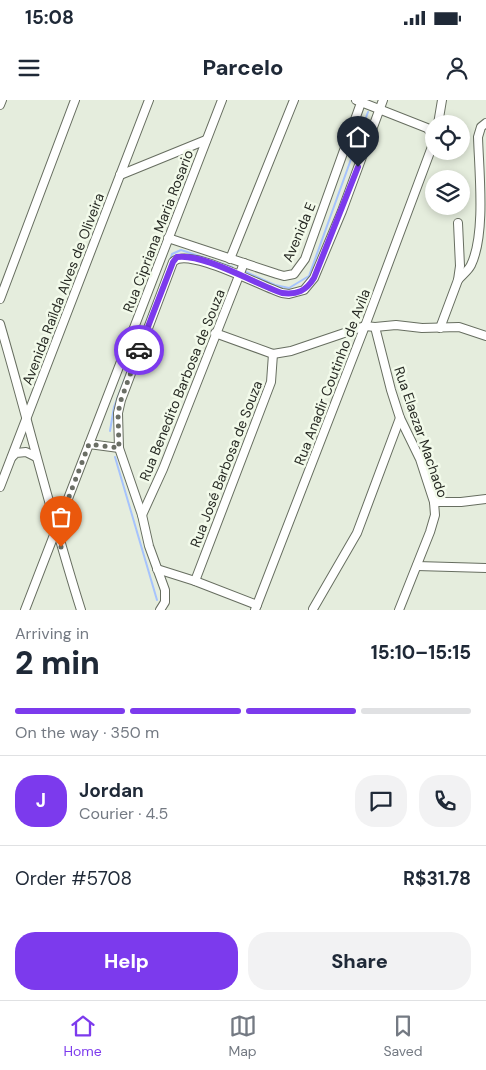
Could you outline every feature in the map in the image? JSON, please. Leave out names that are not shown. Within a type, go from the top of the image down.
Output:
[{"type":"street","points":[[0,105],[2,100]]},
{"type":"street","points":[[0,299],[75,100]]},
{"type":"street","name":"Avenida Raílda Alves de Oliveira","points":[[0,487],[149,100]]},
{"type":"street","name":"Rua Cipriana Maria Rosario","points":[[26,610],[222,100]]},
{"type":"street","points":[[230,259],[294,100]]},
{"type":"street","points":[[160,610],[166,596],[149,546],[142,515],[119,448],[118,413],[121,400],[173,262],[177,257],[186,257],[206,262],[282,293],[296,293],[304,290],[309,285],[342,211],[382,100]]},
{"type":"street","points":[[440,115],[442,100]]},
{"type":"street","points":[[360,101],[425,127]]},
{"type":"street","name":"Avenida E","points":[[168,238],[284,276],[294,274],[300,269],[360,101]]},
{"type":"street","points":[[458,280],[470,268],[474,258],[480,217],[478,136],[481,127],[486,123]]},
{"type":"street","points":[[120,175],[206,140]]},
{"type":"street","name":"Rua Anadir Coutinho de Avila","points":[[256,608],[366,326],[427,160]]},
{"type":"street","points":[[440,328],[458,280],[460,266],[458,223]]},
{"type":"street","name":"Rua Benedito Barbosa de Souza","points":[[142,515],[163,470],[215,333],[244,264]]},
{"type":"street","points":[[0,324],[27,417],[56,531],[81,610]]},
{"type":"street","points":[[215,333],[273,354],[291,351],[366,326],[459,327],[486,336]]},
{"type":"street","name":"Rua Elaezar Machado","points":[[375,327],[400,418],[420,459],[434,502],[435,514],[430,532],[399,610]]},
{"type":"street","name":"Rua José Barbosa de Souza","points":[[195,581],[271,382],[273,354]]},
{"type":"street","points":[[313,609],[357,534],[400,418]]},
{"type":"street","points":[[89,444],[119,448]]},
{"type":"street","points":[[12,457],[16,453],[22,452],[36,457]]},
{"type":"street","points":[[434,502],[461,502],[486,498]]},
{"type":"street","points":[[416,566],[486,568]]},
{"type":"street","points":[[157,569],[195,581],[256,608]]},
{"type":"waterway","points":[[246,272],[275,285],[289,288],[309,276],[368,112]]},
{"type":"waterway","points":[[170,261],[172,254],[181,250],[232,267]]},
{"type":"waterway","points":[[110,431],[114,407],[150,312]]},
{"type":"waterway","points":[[115,457],[157,600]]},
{"type":"way so far","points":[[61,547],[56,531],[89,444],[119,448],[118,413],[139,350]]},
{"type":"route","points":[[139,350],[173,262],[177,257],[182,256],[206,262],[282,293],[290,294],[304,290],[314,278],[358,167]]}]
